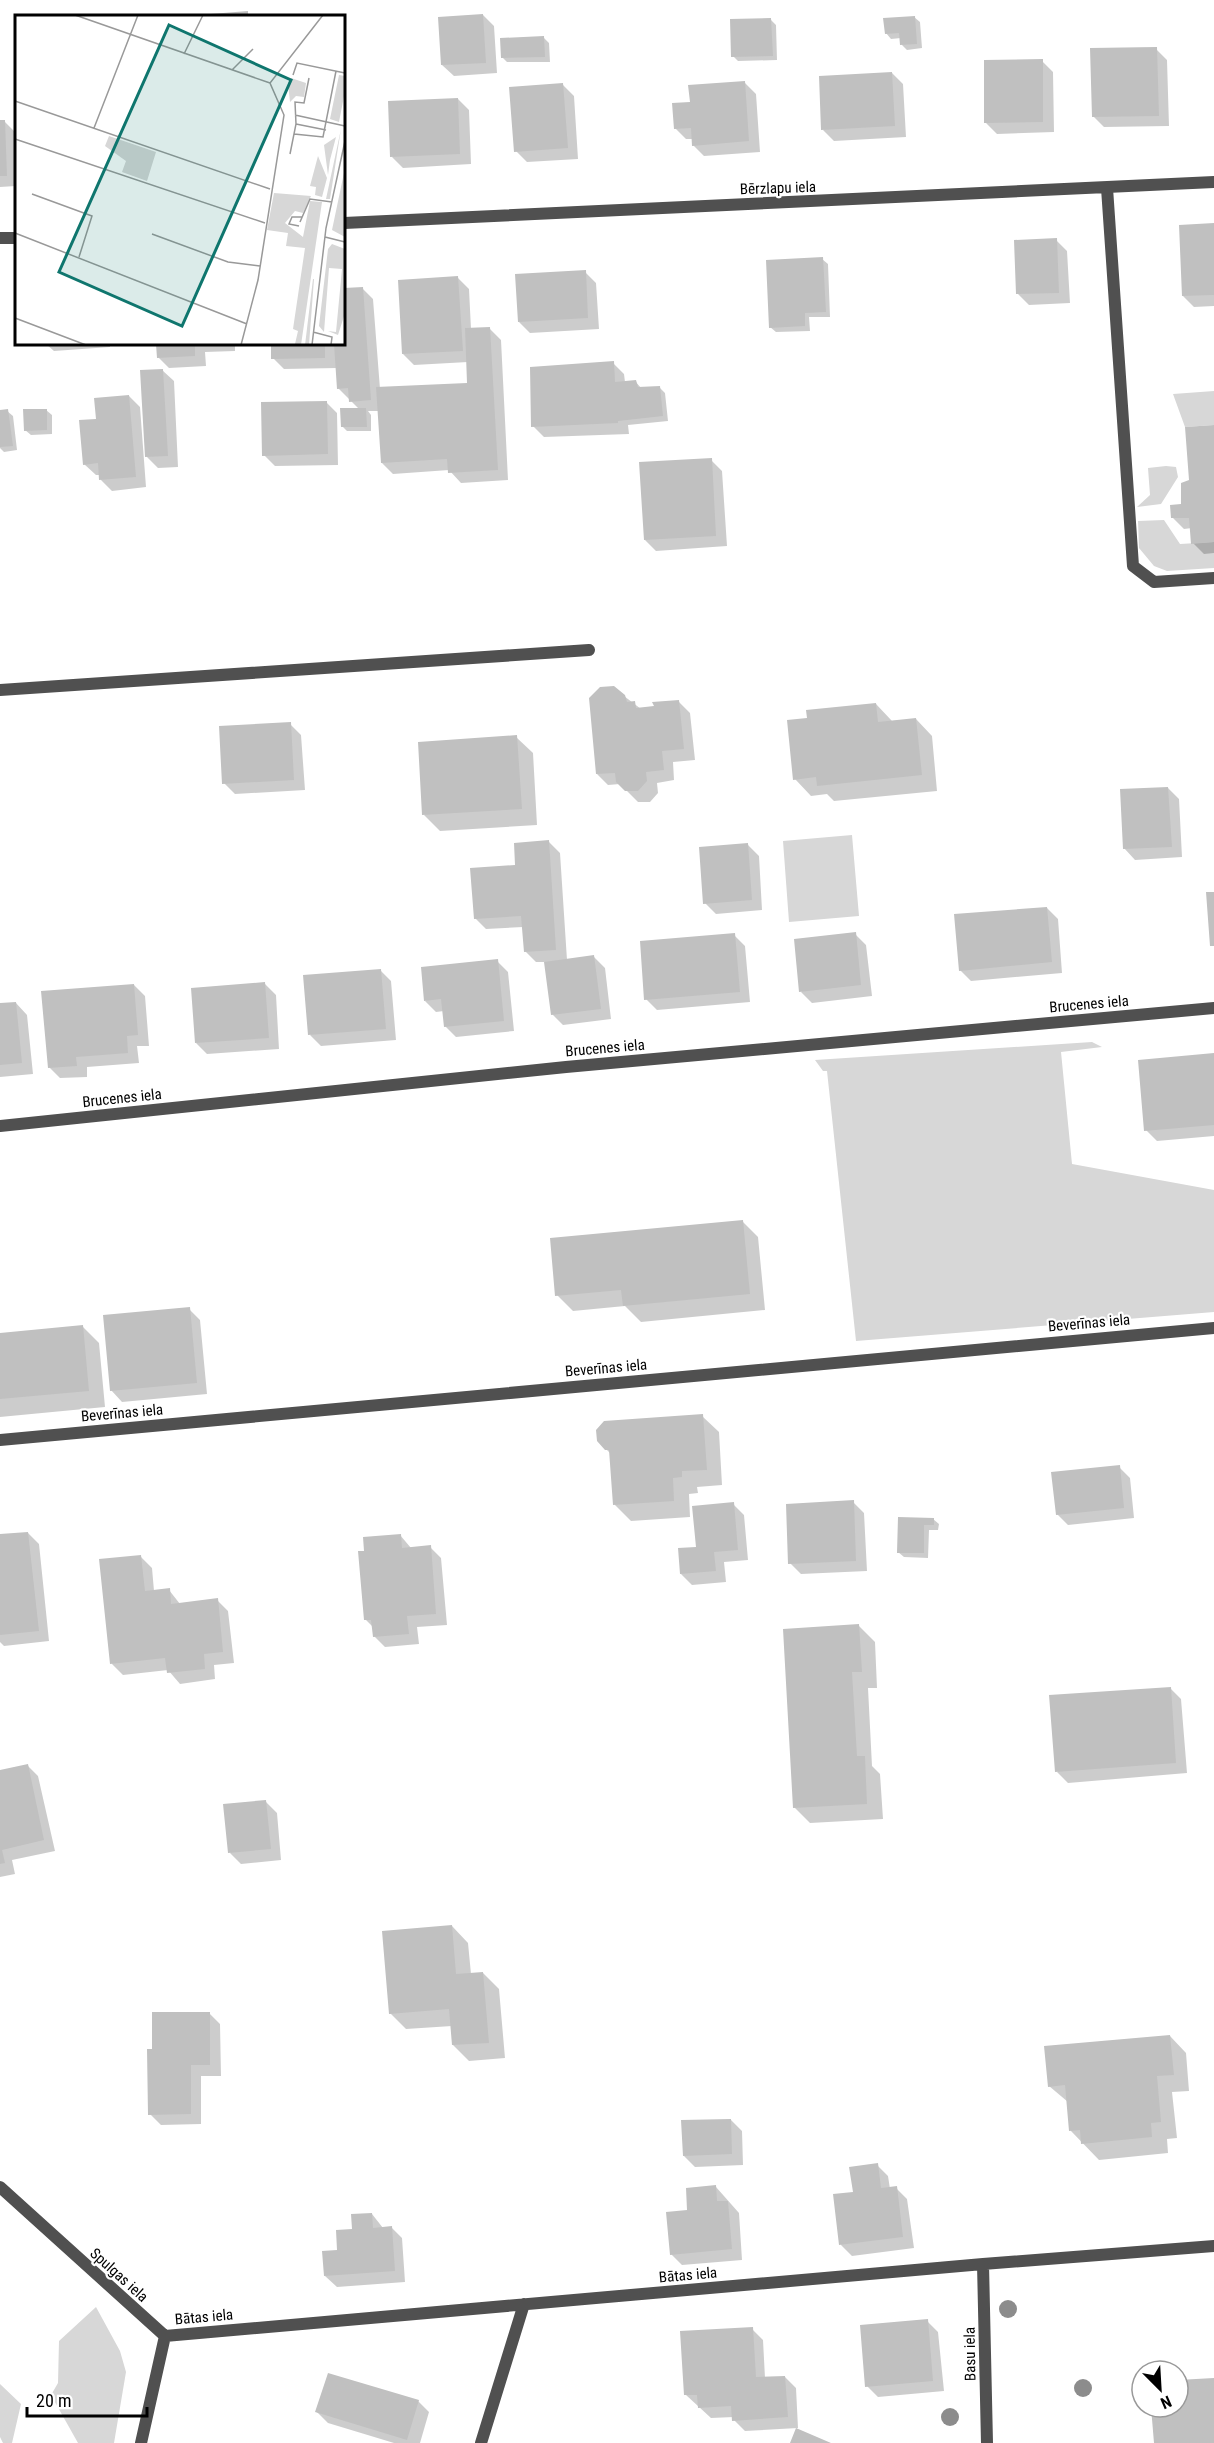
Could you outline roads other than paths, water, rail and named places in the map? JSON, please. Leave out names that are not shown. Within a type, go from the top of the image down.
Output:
[{"type":"street","name":"Bērzlapu iela","points":[[345,223],[1214,182]]},
{"type":"street","points":[[1107,188],[1133,566],[1154,582],[1214,578]]},
{"type":"street","points":[[0,690],[590,650]]},
{"type":"street","name":"Brucenes iela","points":[[0,1126],[566,1067],[1214,1008]]},
{"type":"street","name":"Beverīnas iela","points":[[0,1440],[1214,1328]]},
{"type":"street","name":"Spulgas iela","points":[[0,2187],[165,2336]]},
{"type":"street","name":"Bātas iela","points":[[165,2336],[983,2264],[1214,2247]]},
{"type":"street","name":"Basu iela","points":[[983,2264],[987,2443]]},
{"type":"street","points":[[481,2443],[524,2304]]},
{"type":"street","points":[[141,2443],[165,2336]]}]
